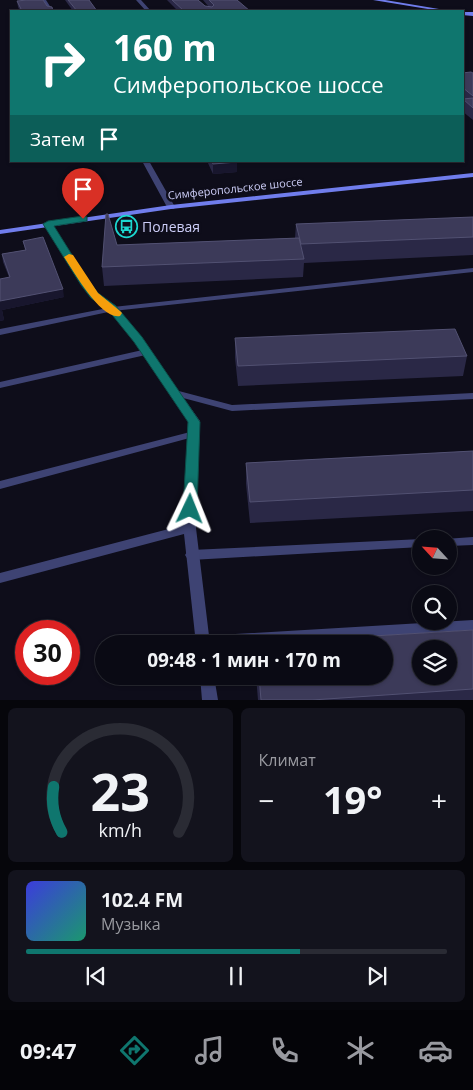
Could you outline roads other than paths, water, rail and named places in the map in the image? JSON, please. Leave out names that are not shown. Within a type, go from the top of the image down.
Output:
[{"type":"main road","points":[[375,0],[441,10]]},
{"type":"main road","name":"Симферопольское шоссе","points":[[0,230],[172,207],[473,175]]},
{"type":"street","points":[[138,0],[148,10]]},
{"type":"street","points":[[384,2],[391,0]]},
{"type":"street","points":[[146,162],[172,207]]},
{"type":"street","points":[[48,224],[94,296],[113,309],[146,352],[194,422],[190,528],[191,554],[201,635]]},
{"type":"street","points":[[0,578],[190,528]]},
{"type":"street","points":[[208,685],[210,700]]},
{"type":"lane","points":[[0,332],[113,309],[473,270]]},
{"type":"lane","points":[[0,385],[146,352]]},
{"type":"lane","points":[[175,393],[232,408],[473,396]]},
{"type":"lane","points":[[0,484],[194,434]]},
{"type":"lane","points":[[458,541],[473,540]]},
{"type":"lane","points":[[191,554],[412,543]]},
{"type":"lane","points":[[314,635],[473,625]]},
{"type":"place","name":"Полевая","points":[[126,226]]}]
